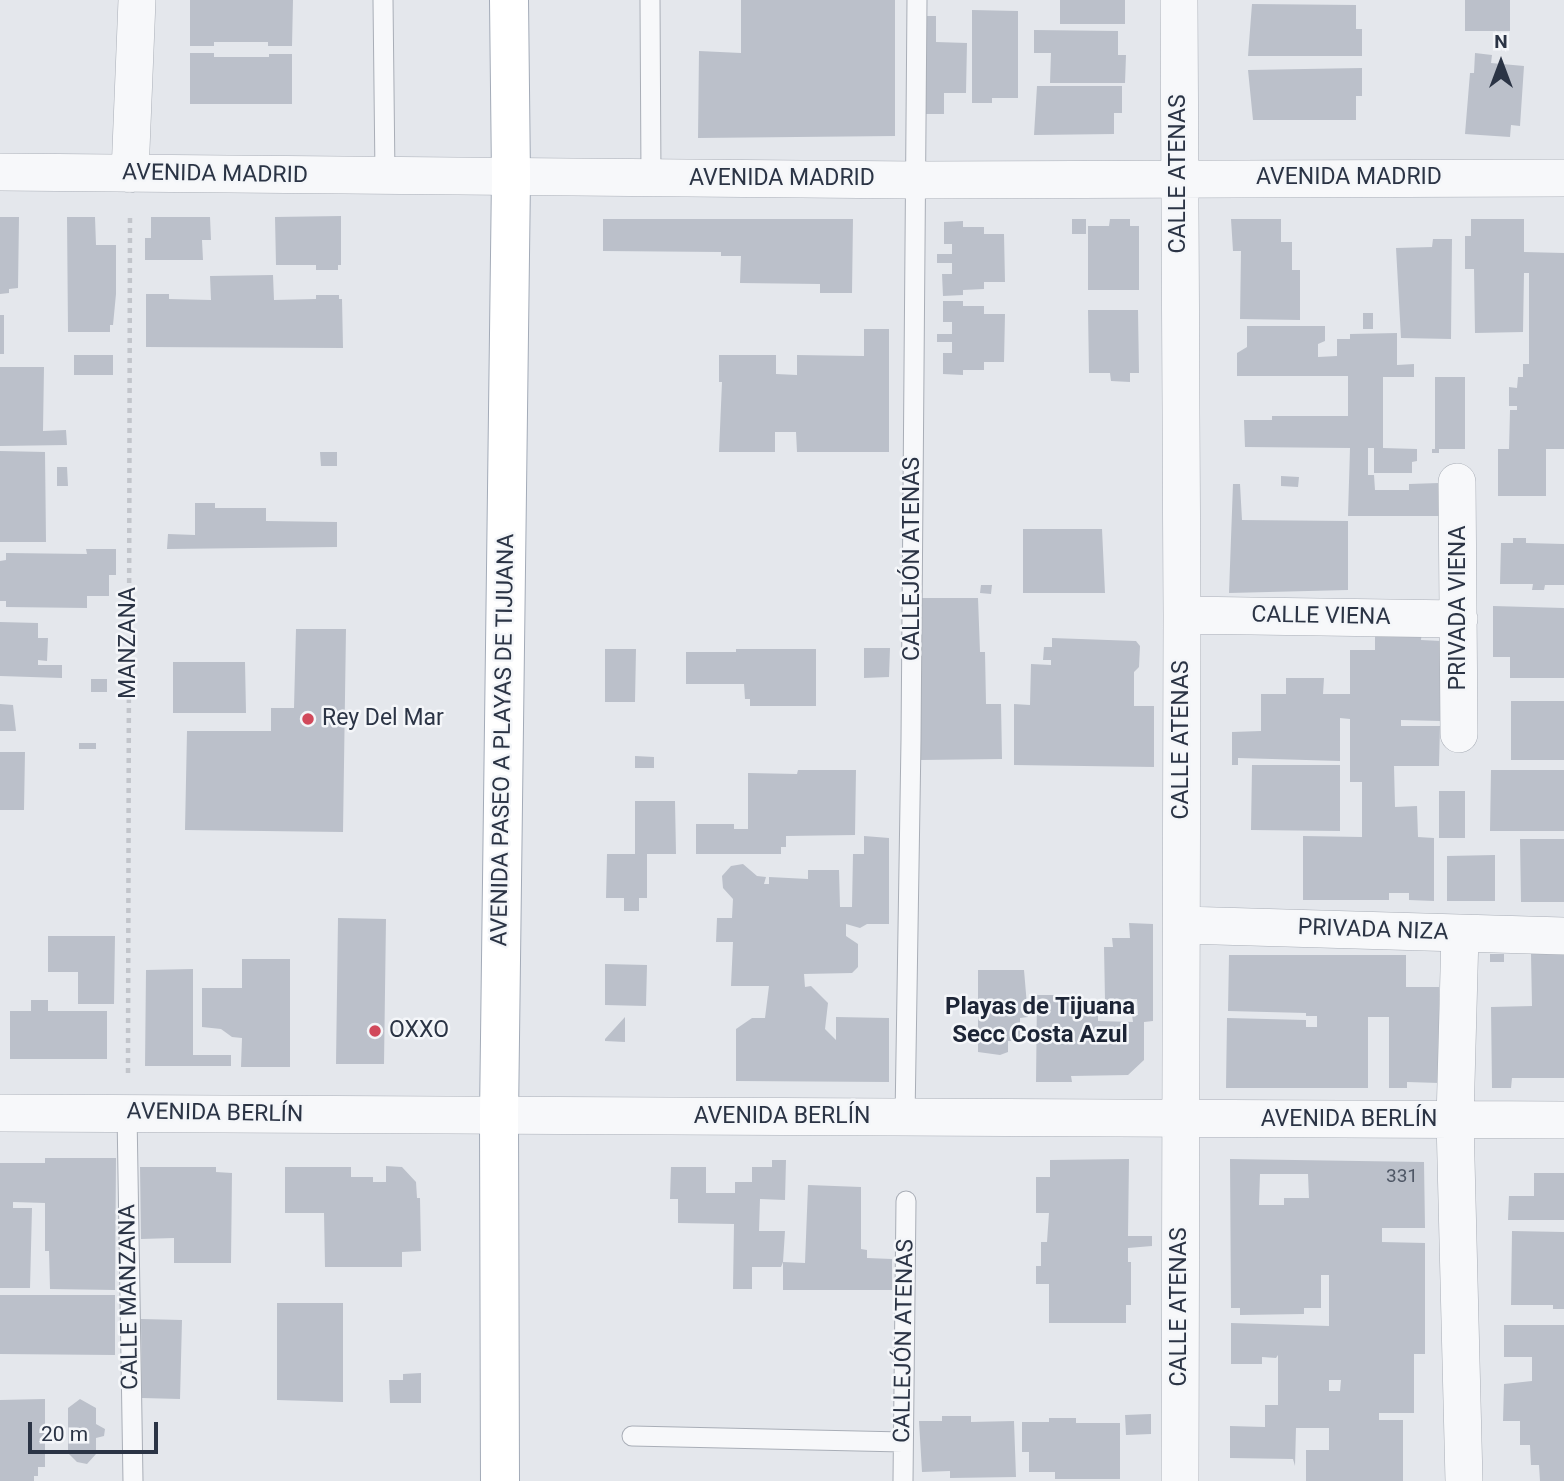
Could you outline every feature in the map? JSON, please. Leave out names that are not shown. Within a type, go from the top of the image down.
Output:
[{"type":"main road","name":"AVENIDA PASEO A PLAYAS DE TIJUANA","points":[[500,1481],[499,1116],[511,177],[509,0]]},
{"type":"street","points":[[130,174],[137,0]]},
{"type":"street","name":"CALLE ATENAS","points":[[1179,0],[1182,615],[1180,1481]]},
{"type":"street","name":"AVENIDA MADRID","points":[[0,172],[916,180],[1564,178]]},
{"type":"street","name":"PRIVADA VIENA","points":[[1457,482],[1459,734]]},
{"type":"street","name":"CALLE VIENA","points":[[1182,615],[1459,619]]},
{"type":"street","name":"PRIVADA NIZA","points":[[1182,925],[1564,936]]},
{"type":"street","points":[[1460,934],[1455,1120],[1464,1481]]},
{"type":"street","name":"AVENIDA BERLÍN","points":[[0,1113],[1564,1120]]},
{"type":"lane","points":[[383,0],[385,176]]},
{"type":"lane","points":[[650,0],[651,178]]},
{"type":"lane","name":"CALLEJÓN ATENAS","points":[[905,1118],[917,0]]},
{"type":"lane","name":"CALLE MANZANA","points":[[127,1113],[133,1481]]},
{"type":"lane","name":"CALLEJÓN ATENAS","points":[[903,1481],[906,1201]]},
{"type":"lane","points":[[632,1436],[903,1442]]},
{"type":"path","name":"MANZANA","points":[[127,1113],[130,174]]},
{"type":"building","points":[[190,0],[293,0],[292,46],[268,46],[268,42],[214,42],[214,46],[190,46]]},
{"type":"building","points":[[741,0],[895,0],[895,136],[698,138],[699,51],[741,53]]},
{"type":"building","points":[[1060,0],[1125,0],[1125,24],[1060,24]]},
{"type":"building","points":[[1465,0],[1510,0],[1510,31],[1465,31]]},
{"type":"building","points":[[1252,4],[1356,5],[1356,29],[1362,29],[1362,56],[1248,56]]},
{"type":"building","points":[[972,10],[1018,11],[1018,98],[992,98],[992,103],[972,103]]},
{"type":"building","points":[[921,16],[936,16],[936,42],[967,43],[966,93],[944,93],[944,114],[921,114]]},
{"type":"building","points":[[1034,30],[1118,31],[1118,55],[1126,55],[1125,83],[1050,83],[1051,53],[1034,53]]},
{"type":"building","points":[[190,53],[214,53],[214,57],[269,57],[269,54],[292,54],[292,104],[190,104]]},
{"type":"building","points":[[1475,53],[1492,55],[1491,63],[1524,66],[1520,126],[1511,125],[1510,137],[1465,134],[1470,73],[1474,73]]},
{"type":"building","points":[[1362,68],[1362,96],[1356,96],[1356,120],[1253,120],[1248,70]]},
{"type":"building","points":[[1037,86],[1122,86],[1122,113],[1114,113],[1114,134],[1034,135]]},
{"type":"building","points":[[341,216],[341,265],[338,265],[338,270],[316,270],[316,265],[276,265],[275,217]]},
{"type":"building","points":[[0,217],[19,217],[18,288],[0,294]]},
{"type":"building","points":[[67,217],[95,217],[96,245],[116,245],[116,294],[110,332],[68,332]]},
{"type":"building","points":[[151,217],[210,217],[211,240],[202,240],[203,260],[145,260],[145,238],[151,238]]},
{"type":"building","points":[[603,219],[853,219],[852,293],[820,293],[820,284],[740,283],[741,256],[721,256],[721,252],[603,251]]},
{"type":"building","points":[[1072,219],[1086,219],[1086,234],[1072,234]]},
{"type":"building","points":[[1110,219],[1130,219],[1130,226],[1139,226],[1139,290],[1088,290],[1088,226],[1109,226]]},
{"type":"building","points":[[1231,219],[1281,219],[1281,242],[1292,242],[1292,270],[1300,270],[1300,320],[1240,319],[1241,251],[1233,251]]},
{"type":"building","points":[[1471,219],[1524,219],[1524,252],[1564,253],[1564,449],[1546,449],[1546,496],[1498,496],[1498,449],[1509,449],[1510,410],[1517,410],[1517,406],[1509,406],[1509,387],[1517,388],[1518,377],[1523,377],[1523,364],[1529,364],[1529,273],[1524,273],[1523,332],[1475,333],[1474,269],[1465,269],[1465,236],[1471,236]]},
{"type":"building","points":[[963,221],[963,227],[984,227],[984,234],[1004,234],[1005,282],[984,282],[984,289],[963,290],[963,295],[943,296],[942,274],[952,274],[952,263],[937,263],[937,254],[952,254],[952,244],[944,244],[944,222]]},
{"type":"building","points":[[1433,239],[1452,239],[1451,339],[1401,338],[1396,248],[1432,247]]},
{"type":"building","points":[[273,275],[274,300],[316,299],[316,295],[339,295],[339,299],[342,299],[343,348],[146,347],[146,294],[169,294],[169,299],[211,300],[210,276]]},
{"type":"building","points":[[943,301],[963,301],[963,306],[984,306],[984,314],[1005,314],[1004,362],[984,362],[984,370],[963,370],[963,375],[943,374],[943,353],[952,353],[952,342],[937,342],[937,334],[952,334],[952,322],[943,322]]},
{"type":"building","points":[[1088,310],[1138,310],[1139,373],[1130,373],[1130,382],[1111,381],[1110,373],[1089,373]]},
{"type":"building","points":[[1363,313],[1373,313],[1373,329],[1363,329]]},
{"type":"building","points":[[0,315],[4,315],[4,354],[0,354]]},
{"type":"building","points":[[1247,326],[1325,326],[1325,341],[1318,344],[1318,357],[1337,356],[1337,339],[1350,339],[1350,334],[1397,333],[1397,365],[1414,364],[1414,377],[1383,377],[1383,448],[1417,449],[1417,461],[1412,462],[1412,473],[1374,473],[1374,448],[1368,448],[1368,475],[1374,475],[1375,490],[1409,490],[1409,484],[1439,483],[1439,516],[1348,516],[1350,448],[1245,447],[1244,420],[1272,420],[1272,416],[1348,416],[1348,376],[1237,376],[1237,353],[1247,347]]},
{"type":"building","points":[[864,329],[889,329],[889,452],[797,452],[796,432],[775,432],[775,452],[719,452],[722,382],[719,382],[719,355],[776,355],[776,374],[797,375],[797,355],[864,356]]},
{"type":"building","points":[[74,355],[113,355],[113,375],[74,375]]},
{"type":"building","points":[[0,367],[44,367],[43,431],[66,430],[67,445],[0,446]]},
{"type":"building","points":[[1435,377],[1465,377],[1465,449],[1439,449],[1439,453],[1432,453],[1432,449],[1435,449]]},
{"type":"building","points":[[0,451],[45,452],[46,542],[0,542]]},
{"type":"building","points":[[320,452],[337,452],[337,466],[321,466]]},
{"type":"building","points":[[57,467],[67,467],[68,486],[57,486]]},
{"type":"building","points":[[1281,476],[1299,477],[1298,487],[1281,486]]},
{"type":"building","points":[[1233,484],[1240,484],[1242,520],[1348,521],[1348,590],[1229,593]]},
{"type":"building","points":[[195,503],[215,503],[215,508],[266,508],[266,521],[337,522],[337,547],[167,549],[168,534],[195,535]]},
{"type":"building","points":[[1023,529],[1102,529],[1105,593],[1023,593]]},
{"type":"building","points":[[1513,538],[1526,538],[1526,543],[1564,544],[1564,585],[1545,585],[1544,590],[1532,590],[1533,584],[1500,584],[1501,543],[1513,543]]},
{"type":"building","points":[[86,549],[116,549],[116,575],[109,575],[109,596],[87,596],[87,608],[6,607],[6,601],[0,601],[0,561],[6,560],[6,553],[87,554]]},
{"type":"building","points":[[981,585],[992,585],[991,594],[980,593]]},
{"type":"building","points":[[921,598],[978,598],[980,652],[985,652],[986,704],[1001,704],[1002,759],[921,760]]},
{"type":"building","points":[[1493,606],[1564,608],[1564,678],[1510,678],[1510,657],[1493,657]]},
{"type":"building","points":[[0,622],[38,623],[38,638],[48,638],[47,661],[38,660],[38,665],[62,665],[62,678],[0,676]]},
{"type":"building","points":[[1375,624],[1422,629],[1421,640],[1441,641],[1440,721],[1401,720],[1401,726],[1440,726],[1439,766],[1394,766],[1395,807],[1417,806],[1418,837],[1434,838],[1434,901],[1409,900],[1409,893],[1389,893],[1389,900],[1303,900],[1303,836],[1362,837],[1362,782],[1350,782],[1350,719],[1340,718],[1340,761],[1238,758],[1238,765],[1232,765],[1232,732],[1261,731],[1261,694],[1286,694],[1286,678],[1324,678],[1323,694],[1350,694],[1350,650],[1375,650]]},
{"type":"building","name":"Rey Del Mar","points":[[296,629],[346,629],[343,832],[185,830],[187,731],[271,731],[271,708],[294,708]]},
{"type":"building","points":[[1052,638],[1136,641],[1140,646],[1139,667],[1134,672],[1134,706],[1154,706],[1154,767],[1014,765],[1014,704],[1030,705],[1031,664],[1051,665],[1051,660],[1043,660],[1044,647],[1052,647]]},
{"type":"building","points":[[864,648],[890,648],[889,677],[864,678]]},
{"type":"building","points":[[605,649],[636,649],[635,702],[605,702]]},
{"type":"building","points":[[736,649],[816,649],[816,706],[750,706],[750,699],[745,699],[744,684],[686,684],[686,652],[736,652]]},
{"type":"building","points":[[173,662],[245,662],[246,713],[173,713]]},
{"type":"building","points":[[91,679],[107,679],[107,692],[91,692]]},
{"type":"building","points":[[1511,701],[1564,701],[1564,760],[1511,760]]},
{"type":"building","points":[[0,704],[13,705],[16,731],[0,731]]},
{"type":"building","points":[[79,743],[96,743],[96,749],[79,749]]},
{"type":"building","points":[[0,752],[25,752],[24,810],[0,810]]},
{"type":"building","points":[[635,756],[654,757],[654,768],[635,768]]},
{"type":"building","points":[[1252,765],[1340,765],[1340,831],[1251,830]]},
{"type":"building","points":[[798,770],[856,770],[855,835],[786,836],[786,847],[781,847],[781,854],[696,854],[696,824],[734,824],[734,829],[748,829],[748,773],[797,774]]},
{"type":"building","points":[[1491,770],[1564,770],[1564,831],[1490,831]]},
{"type":"building","points":[[1439,791],[1465,791],[1465,838],[1439,838]]},
{"type":"building","points":[[635,801],[675,801],[676,854],[647,854],[647,898],[639,898],[639,911],[624,911],[624,898],[606,898],[607,854],[635,854]]},
{"type":"building","points":[[864,836],[889,838],[889,924],[867,924],[860,928],[846,924],[846,936],[858,944],[858,967],[852,973],[804,974],[805,987],[811,986],[828,1003],[825,1029],[836,1040],[836,1017],[889,1018],[889,1082],[736,1081],[736,1029],[752,1018],[765,1018],[769,986],[731,986],[733,942],[716,942],[717,918],[732,918],[733,899],[723,888],[722,876],[731,866],[743,864],[757,876],[766,877],[764,884],[769,884],[769,877],[808,879],[808,870],[839,870],[840,907],[852,907],[853,854],[864,854]]},
{"type":"building","points":[[1520,839],[1564,839],[1564,902],[1521,902]]},
{"type":"building","points":[[1495,855],[1495,901],[1447,901],[1447,856]]},
{"type":"building","points":[[338,918],[386,919],[384,1064],[336,1064]]},
{"type":"building","points":[[1129,923],[1153,924],[1153,1021],[1144,1022],[1144,1060],[1128,1075],[1071,1076],[1072,1082],[1036,1082],[1037,995],[1076,995],[1076,1009],[1098,1009],[1098,1021],[1133,1022],[1132,1015],[1138,1015],[1137,999],[1105,1000],[1104,947],[1113,947],[1112,938],[1130,938]]},
{"type":"building","points":[[48,936],[115,936],[114,1004],[78,1004],[78,972],[48,972]]},
{"type":"building","points":[[1490,954],[1504,954],[1504,962],[1490,962]]},
{"type":"building","points":[[1531,954],[1564,954],[1564,1078],[1512,1078],[1511,1088],[1492,1088],[1491,1007],[1532,1006]]},
{"type":"building","points":[[1229,955],[1406,955],[1406,987],[1439,987],[1439,1083],[1407,1082],[1407,1088],[1389,1088],[1389,1017],[1368,1017],[1368,1088],[1226,1088],[1227,1018],[1306,1020],[1306,1027],[1317,1027],[1317,1016],[1306,1016],[1306,1013],[1228,1011]]},
{"type":"building","points":[[242,959],[290,959],[290,1067],[241,1067],[242,1038],[232,1037],[221,1029],[202,1027],[202,988],[242,988]]},
{"type":"building","points":[[605,964],[647,965],[646,1006],[605,1005]]},
{"type":"building","points":[[193,969],[193,1055],[231,1055],[231,1066],[145,1066],[146,970]]},
{"type":"building","points":[[978,970],[1024,970],[1028,1017],[1020,1018],[1020,1041],[1008,1041],[1008,1052],[1000,1055],[978,1052]]},
{"type":"building","points":[[31,1000],[48,1000],[48,1011],[107,1011],[107,1059],[10,1059],[10,1011],[31,1011]]},
{"type":"building","points":[[625,1017],[625,1042],[605,1041],[605,1039]]},
{"type":"building","points":[[45,1158],[116,1158],[115,1290],[50,1289],[49,1251],[45,1251],[45,1203],[13,1202],[13,1208],[32,1208],[30,1288],[0,1288],[0,1163],[45,1163]]},
{"type":"building","points":[[1129,1159],[1128,1236],[1152,1236],[1152,1246],[1128,1248],[1128,1262],[1131,1262],[1131,1305],[1126,1305],[1126,1323],[1049,1323],[1049,1284],[1036,1284],[1036,1266],[1041,1266],[1041,1242],[1047,1242],[1049,1213],[1036,1213],[1036,1177],[1050,1177],[1050,1160]]},
{"type":"building","points":[[1230,1159],[1424,1162],[1425,1228],[1382,1228],[1382,1242],[1425,1243],[1425,1354],[1414,1354],[1414,1413],[1379,1413],[1379,1420],[1403,1420],[1403,1481],[1306,1481],[1306,1450],[1329,1450],[1329,1428],[1296,1428],[1295,1466],[1293,1459],[1230,1458],[1230,1426],[1265,1427],[1265,1405],[1278,1405],[1278,1355],[1276,1358],[1262,1357],[1262,1364],[1231,1364],[1231,1323],[1329,1326],[1329,1275],[1321,1275],[1321,1308],[1304,1308],[1304,1314],[1240,1315],[1240,1308],[1231,1308]],"holes":[[[1260,1174],[1308,1174],[1309,1198],[1284,1198],[1284,1205],[1259,1205]],[[1329,1380],[1341,1380],[1340,1391],[1329,1391]]]},
{"type":"building","points":[[772,1160],[786,1160],[785,1200],[760,1199],[759,1231],[785,1231],[783,1262],[781,1267],[752,1267],[752,1289],[733,1289],[734,1224],[678,1223],[678,1199],[670,1199],[671,1167],[706,1167],[706,1193],[735,1193],[735,1182],[752,1182],[752,1167],[772,1167]]},
{"type":"building","points":[[386,1166],[402,1167],[416,1182],[417,1198],[420,1198],[421,1251],[402,1252],[402,1267],[325,1267],[324,1213],[285,1213],[285,1167],[351,1167],[351,1177],[373,1177],[373,1182],[386,1182]]},
{"type":"building","points":[[140,1167],[216,1167],[216,1172],[232,1173],[231,1263],[174,1263],[174,1238],[141,1239]]},
{"type":"building","points":[[1534,1173],[1564,1173],[1564,1220],[1508,1220],[1509,1196],[1534,1196]]},
{"type":"building","points":[[808,1185],[861,1187],[861,1249],[867,1250],[867,1258],[892,1259],[892,1290],[783,1290],[783,1262],[805,1263]]},
{"type":"building","points":[[1512,1231],[1564,1232],[1564,1309],[1553,1309],[1553,1305],[1511,1305]]},
{"type":"building","points":[[0,1295],[115,1295],[115,1355],[0,1354]]},
{"type":"building","points":[[277,1303],[343,1303],[343,1402],[277,1400]]},
{"type":"building","points":[[141,1319],[182,1320],[180,1399],[142,1398]]},
{"type":"building","points":[[1504,1325],[1564,1325],[1564,1481],[1540,1481],[1539,1465],[1531,1465],[1530,1445],[1520,1445],[1520,1421],[1503,1421],[1504,1384],[1532,1381],[1532,1357],[1504,1357]]},
{"type":"building","points":[[421,1373],[421,1403],[390,1403],[389,1380],[403,1380],[403,1374]]},
{"type":"building","points":[[45,1399],[45,1467],[38,1467],[38,1476],[34,1476],[34,1481],[0,1481],[0,1400]]},
{"type":"building","points":[[80,1399],[96,1408],[96,1424],[105,1429],[104,1436],[96,1438],[96,1454],[87,1464],[77,1462],[68,1453],[68,1408]]},
{"type":"building","points":[[1151,1414],[1151,1434],[1126,1435],[1125,1415]]},
{"type":"building","points":[[942,1416],[971,1416],[971,1422],[1014,1421],[1016,1477],[950,1478],[950,1471],[922,1472],[919,1421],[942,1421]]},
{"type":"building","points":[[1049,1418],[1076,1418],[1076,1423],[1120,1423],[1120,1479],[1055,1479],[1055,1472],[1029,1472],[1029,1452],[1022,1452],[1022,1422],[1049,1422]]},
{"type":"place","name":"Rey Del Mar","points":[[308,719]]},
{"type":"place","name":"OXXO","points":[[375,1031]]},
{"type":"district","name":"Playas de Tijuana Secc Costa Azul","points":[[1040,1022]]}]
